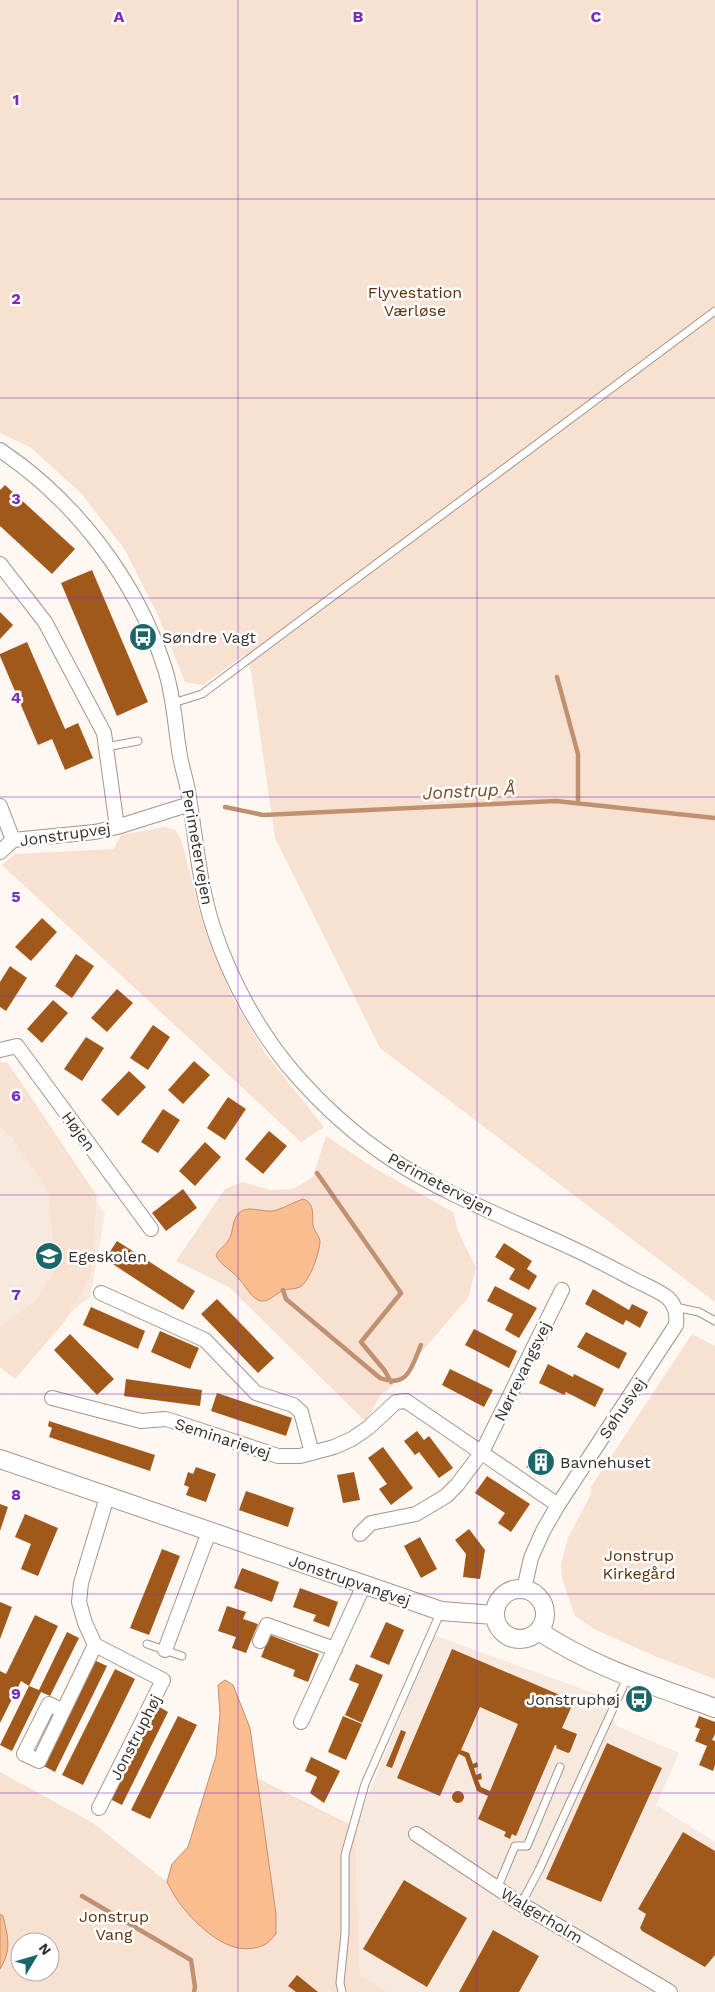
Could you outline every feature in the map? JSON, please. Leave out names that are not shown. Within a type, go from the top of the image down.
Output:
[{"type":"street","name":"Perimetervejen","points":[[0,450],[50,490],[75,516],[106,553],[127,586],[147,624],[165,669],[173,703],[199,872],[214,931],[236,982],[263,1032],[294,1074],[362,1138],[397,1162],[439,1186],[596,1260],[662,1294],[675,1307]]},
{"type":"street","points":[[0,564],[45,622],[104,733],[117,827]]},
{"type":"street","name":"Jonstrupvej","points":[[0,852],[13,840],[95,832],[190,804]]},
{"type":"street","points":[[0,806],[13,840]]},
{"type":"street","name":"Højen","points":[[0,1050],[17,1046],[151,1229]]},
{"type":"street","name":"Nørrevangsvej","points":[[360,1534],[371,1523],[416,1514],[433,1504],[457,1485],[482,1452],[562,1290]]},
{"type":"street","points":[[101,1293],[205,1340],[256,1393],[293,1405],[301,1412],[312,1453]]},
{"type":"street","name":"Søhusvej","points":[[524,1589],[531,1558],[543,1531],[558,1505],[676,1325],[675,1307]]},
{"type":"street","name":"Seminarievej","points":[[52,1398],[141,1421],[166,1419],[278,1456],[300,1456],[352,1439],[368,1428],[396,1402],[406,1401],[558,1505]]},
{"type":"street","name":"Jonstrupvangvej","points":[[0,1459],[441,1611],[494,1615]]},
{"type":"street","points":[[63,1711],[95,1645],[85,1623],[79,1602],[81,1583],[107,1496]]},
{"type":"street","points":[[165,1650],[209,1532]]},
{"type":"street","points":[[301,1722],[364,1585]]},
{"type":"street","points":[[516,1589],[524,1589],[536,1595],[544,1606],[545,1619],[539,1631],[528,1639],[514,1639],[502,1633],[498,1628],[494,1615],[495,1608],[503,1595],[516,1589]]},
{"type":"street","points":[[260,1641],[267,1625],[335,1649]]},
{"type":"street","points":[[539,1631],[571,1651],[599,1665],[715,1708]]},
{"type":"street","name":"Jonstruphøj","points":[[95,1645],[163,1680],[99,1808]]},
{"type":"street","name":"Walgerholm","points":[[416,1834],[521,1904],[670,1992]]},
{"type":"lane","points":[[173,703],[202,694],[715,311]]},
{"type":"lane","points":[[106,747],[138,741]]},
{"type":"lane","points":[[675,1307],[699,1312],[715,1321]]},
{"type":"lane","points":[[342,1992],[340,1983],[345,1933],[345,1855],[365,1784],[441,1611]]},
{"type":"lane","points":[[147,1644],[182,1656]]},
{"type":"lane","points":[[521,1904],[539,1870],[628,1675]]},
{"type":"lane","points":[[498,1888],[515,1846],[527,1846],[560,1766]]},
{"type":"shaded area","name":"Egeskolen","points":[[0,1080],[74,1169],[105,1214],[90,1297],[3,1366],[0,1363]]},
{"type":"shaded area","points":[[303,1199],[311,1206],[313,1225],[320,1240],[313,1267],[304,1284],[300,1287],[284,1290],[264,1301],[258,1300],[216,1256],[228,1241],[235,1219],[243,1210],[277,1210]]},
{"type":"shaded area","points":[[434,1635],[599,1695],[617,1726],[679,1753],[656,1805],[715,1842],[715,1992],[388,1992],[360,1976],[355,1827]]},
{"type":"shaded area","points":[[225,1680],[233,1685],[250,1728],[276,1914],[276,1934],[266,1944],[252,1948],[230,1946],[209,1934],[184,1909],[167,1882],[172,1864],[188,1847],[216,1756],[220,1714],[218,1685]]},
{"type":"shaded area","points":[[0,1914],[3,1916],[8,1949],[0,1969]]},
{"type":"green space","name":"Flyvestation Værløse","points":[[0,0],[715,0],[715,1302],[380,1048],[275,838],[251,671],[244,655],[203,685],[185,682],[158,615],[125,550],[81,493],[30,447],[0,433]]},
{"type":"green space","points":[[165,827],[175,830],[181,839],[203,924],[232,997],[265,1053],[324,1127],[301,1142],[2,865],[15,854],[114,849],[121,835]]},
{"type":"green space","points":[[0,1062],[8,1063],[97,1196],[91,1276],[65,1321],[15,1379],[0,1367],[0,1327],[36,1300],[52,1275],[53,1242],[48,1191],[12,1138],[0,1126]]},
{"type":"green space","points":[[326,1136],[374,1168],[453,1212],[458,1231],[476,1268],[468,1298],[392,1386],[381,1395],[365,1421],[229,1287],[176,1261],[225,1189],[242,1182],[271,1190],[293,1189],[313,1177]]},
{"type":"green space","name":"Jonstrup Kirkegård","points":[[692,1334],[715,1346],[715,1679],[657,1657],[596,1630],[575,1616],[562,1578],[561,1564],[568,1538],[591,1494],[591,1487]]},
{"type":"green space","name":"Jonstrup Vang","points":[[0,1772],[93,1823],[167,1882],[182,1908],[209,1934],[229,1945],[248,1949],[276,1914],[257,1778],[355,1827],[360,1975],[388,1992],[0,1992],[0,1969],[5,1960],[3,1916],[0,1914]]},
{"type":"building","points":[[5,485],[75,549],[52,574],[0,526],[0,490]]},
{"type":"building","points":[[92,570],[148,702],[117,716],[61,583]]},
{"type":"building","points":[[0,612],[13,625],[0,639]]},
{"type":"building","points":[[27,642],[65,729],[78,723],[93,758],[65,770],[52,739],[38,745],[0,656],[0,654]]},
{"type":"building","points":[[42,918],[57,932],[31,961],[15,947]]},
{"type":"building","points":[[76,954],[94,966],[72,998],[55,986]]},
{"type":"building","points":[[10,966],[27,978],[6,1011],[0,1007],[0,982]]},
{"type":"building","points":[[117,989],[133,1003],[107,1032],[91,1018]]},
{"type":"building","points":[[53,1000],[68,1013],[42,1043],[27,1029]]},
{"type":"building","points":[[153,1025],[170,1037],[148,1070],[130,1058]]},
{"type":"building","points":[[86,1037],[104,1048],[82,1081],[64,1069]]},
{"type":"building","points":[[194,1061],[210,1075],[183,1104],[168,1090]]},
{"type":"building","points":[[129,1071],[146,1087],[118,1116],[101,1100]]},
{"type":"building","points":[[228,1097],[246,1109],[225,1140],[207,1128]]},
{"type":"building","points":[[163,1109],[180,1120],[158,1153],[141,1142]]},
{"type":"building","points":[[269,1131],[287,1146],[263,1174],[245,1159]]},
{"type":"building","points":[[205,1142],[221,1157],[195,1186],[179,1171]]},
{"type":"building","points":[[183,1189],[197,1208],[166,1231],[152,1213]]},
{"type":"building","points":[[117,1241],[195,1291],[183,1310],[105,1259]]},
{"type":"building","points":[[504,1243],[532,1261],[527,1269],[537,1276],[529,1290],[509,1279],[515,1269],[495,1257]]},
{"type":"building","points":[[495,1286],[537,1308],[519,1338],[505,1330],[513,1314],[487,1301]]},
{"type":"building","points":[[593,1289],[629,1310],[632,1304],[648,1312],[640,1328],[626,1320],[623,1325],[585,1304]]},
{"type":"building","points":[[217,1299],[274,1358],[258,1373],[201,1314]]},
{"type":"building","points":[[91,1307],[145,1331],[138,1349],[83,1325]]},
{"type":"building","points":[[474,1329],[517,1351],[509,1368],[465,1345]]},
{"type":"building","points":[[160,1331],[199,1348],[190,1369],[151,1352]]},
{"type":"building","points":[[586,1332],[627,1353],[619,1369],[577,1347]]},
{"type":"building","points":[[70,1334],[114,1379],[97,1395],[54,1350]]},
{"type":"building","points":[[548,1364],[573,1377],[574,1374],[604,1389],[595,1407],[566,1392],[564,1395],[539,1383]]},
{"type":"building","points":[[450,1369],[493,1390],[484,1407],[442,1385]]},
{"type":"building","points":[[126,1379],[202,1390],[200,1406],[124,1396]]},
{"type":"building","points":[[217,1393],[292,1418],[286,1436],[211,1411]]},
{"type":"building","points":[[49,1421],[155,1455],[150,1471],[49,1437],[52,1428],[48,1426]]},
{"type":"building","points":[[417,1431],[424,1440],[429,1436],[453,1468],[439,1478],[419,1452],[415,1455],[404,1441]]},
{"type":"building","points":[[383,1447],[413,1488],[391,1505],[379,1489],[387,1484],[368,1458]]},
{"type":"building","name":"Bavnehuset","points":[[540,1447],[555,1458],[541,1477],[526,1467]]},
{"type":"building","points":[[196,1467],[216,1474],[206,1502],[186,1495],[189,1487],[184,1485],[188,1472],[193,1474]]},
{"type":"building","points":[[354,1472],[360,1500],[343,1503],[337,1475]]},
{"type":"building","points":[[487,1476],[530,1504],[511,1532],[498,1523],[505,1513],[475,1493]]},
{"type":"building","points":[[246,1491],[294,1508],[288,1527],[239,1510]]},
{"type":"building","points":[[0,1504],[8,1507],[0,1531]]},
{"type":"building","points":[[25,1514],[58,1528],[38,1576],[21,1569],[31,1544],[15,1537]]},
{"type":"building","points":[[469,1529],[485,1550],[480,1579],[463,1577],[466,1554],[455,1540]]},
{"type":"building","points":[[420,1537],[437,1569],[421,1578],[404,1546]]},
{"type":"building","points":[[162,1549],[180,1556],[149,1635],[130,1628]]},
{"type":"building","points":[[242,1568],[279,1582],[272,1602],[234,1588]]},
{"type":"building","points":[[300,1588],[338,1602],[329,1627],[313,1621],[316,1615],[293,1607]]},
{"type":"building","points":[[0,1602],[12,1607],[0,1639]]},
{"type":"building","points":[[227,1606],[246,1612],[243,1619],[258,1624],[246,1653],[232,1648],[236,1637],[218,1631]]},
{"type":"building","points":[[35,1615],[58,1626],[29,1686],[21,1681],[0,1723],[0,1671],[6,1674]]},
{"type":"building","points":[[386,1622],[404,1630],[389,1665],[370,1657]]},
{"type":"building","points":[[67,1632],[79,1638],[50,1696],[41,1692],[12,1751],[0,1745],[29,1686],[39,1690]]},
{"type":"building","points":[[270,1635],[319,1654],[308,1682],[293,1676],[295,1670],[261,1657]]},
{"type":"building","points":[[452,1649],[574,1701],[562,1728],[577,1734],[570,1752],[568,1753],[556,1748],[557,1746],[555,1745],[516,1836],[512,1834],[510,1839],[504,1836],[506,1832],[478,1819],[488,1796],[477,1791],[465,1757],[459,1754],[440,1796],[397,1778]],"holes":[[[480,1707],[518,1724],[490,1791],[481,1787],[478,1780],[482,1779],[481,1773],[476,1775],[474,1768],[478,1767],[477,1762],[473,1764],[469,1753],[461,1750]]]},
{"type":"building","points":[[94,1660],[107,1666],[55,1772],[42,1765]]},
{"type":"building","points":[[356,1664],[383,1675],[362,1723],[345,1715],[359,1684],[349,1680]]},
{"type":"building","points":[[115,1669],[135,1679],[83,1785],[62,1775]]},
{"type":"building","points":[[156,1705],[168,1712],[122,1805],[110,1799]]},
{"type":"building","points":[[178,1716],[197,1725],[150,1819],[131,1810]]},
{"type":"building","points":[[343,1716],[362,1724],[346,1760],[328,1752]]},
{"type":"building","points":[[699,1716],[715,1722],[715,1734],[712,1740],[715,1741],[715,1765],[713,1771],[699,1765],[707,1746],[695,1741],[700,1729],[695,1727]]},
{"type":"building","points":[[401,1730],[406,1732],[392,1768],[386,1766]]},
{"type":"building","points":[[607,1743],[662,1768],[601,1902],[546,1879]]},
{"type":"building","points":[[311,1757],[340,1771],[324,1803],[310,1793],[317,1777],[305,1771]]},
{"type":"building","points":[[458,1791],[464,1797],[458,1803],[452,1797]]},
{"type":"building","points":[[683,1832],[715,1851],[715,1955],[705,1967],[642,1931],[640,1928],[646,1914],[638,1909]]},
{"type":"building","points":[[404,1880],[467,1918],[427,1987],[363,1949]]},
{"type":"building","points":[[493,1930],[539,1956],[519,1992],[459,1992]]},
{"type":"building","points":[[297,1975],[318,1992],[296,1992],[288,1986]]},
{"type":"waterway","points":[[557,677],[578,754],[578,803]]},
{"type":"waterway","name":"Jonstrup Å","points":[[225,807],[263,815],[556,801],[715,818]]},
{"type":"waterway","points":[[317,1173],[401,1293],[361,1342],[385,1371],[391,1382]]},
{"type":"waterway","points":[[283,1290],[286,1299],[380,1378],[389,1381],[397,1380],[408,1374],[421,1345]]},
{"type":"waterway","points":[[82,1896],[191,1960],[194,1992]]},
{"type":"place","name":"Søndre Vagt","points":[[143,637]]},
{"type":"place","name":"Egeskolen","points":[[49,1256]]},
{"type":"place","name":"Bavnehuset","points":[[541,1462]]},
{"type":"place","name":"Jonstruphøj","points":[[639,1699]]}]
